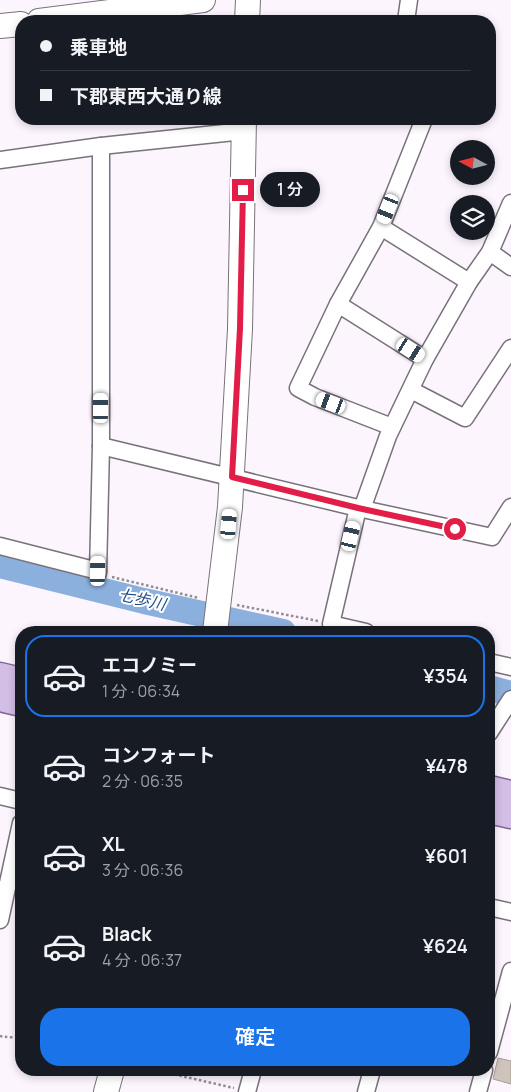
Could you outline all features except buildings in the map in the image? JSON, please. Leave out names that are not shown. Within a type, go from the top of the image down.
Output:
[{"type":"main road","points":[[0,676],[15,680]]},
{"type":"main road","points":[[0,698],[15,702]]},
{"type":"main road","points":[[495,791],[511,794]]},
{"type":"main road","points":[[495,811],[511,815]]},
{"type":"street","points":[[86,15],[203,0]]},
{"type":"street","points":[[247,15],[248,0]]},
{"type":"street","points":[[407,15],[409,0]]},
{"type":"street","points":[[0,26],[15,25]]},
{"type":"street","points":[[0,160],[244,125],[240,328],[232,477],[227,542],[216,626]]},
{"type":"street","points":[[392,427],[315,397],[298,388],[338,304],[381,227],[422,125]]},
{"type":"street","points":[[0,546],[98,572],[101,446],[101,146]]},
{"type":"street","points":[[340,626],[331,624],[360,508],[392,427],[425,359],[469,282],[490,252],[511,203]]},
{"type":"street","points":[[381,227],[469,282]]},
{"type":"street","points":[[490,252],[511,267]]},
{"type":"street","points":[[338,304],[425,359]]},
{"type":"street","points":[[411,390],[465,418],[511,348]]},
{"type":"street","points":[[101,446],[360,508],[492,536],[511,507]]},
{"type":"street","points":[[495,663],[511,667]]},
{"type":"street","points":[[495,724],[510,700]]},
{"type":"street","points":[[0,796],[15,800]]},
{"type":"street","points":[[0,920],[14,891]]},
{"type":"street","points":[[495,908],[511,912]]},
{"type":"street","points":[[495,1035],[506,1004],[511,971]]},
{"type":"street","points":[[106,1092],[110,1076]]},
{"type":"street","points":[[244,1091],[251,1076]]},
{"type":"street","points":[[366,1092],[370,1076]]},
{"type":"street","points":[[478,1092],[482,1076]]},
{"type":"path","points":[[98,572],[220,602],[331,624]]},
{"type":"path","points":[[0,1036],[15,1037]]},
{"type":"path","points":[[180,1076],[244,1091]]},
{"type":"waterway","name":"七歩川","points":[[0,565],[144,601],[256,626]]},
{"type":"waterway","name":"七歩川","points":[[495,690],[511,694]]},
{"type":"route","points":[[243,190],[240,328],[232,477],[358,508],[455,529]]}]
